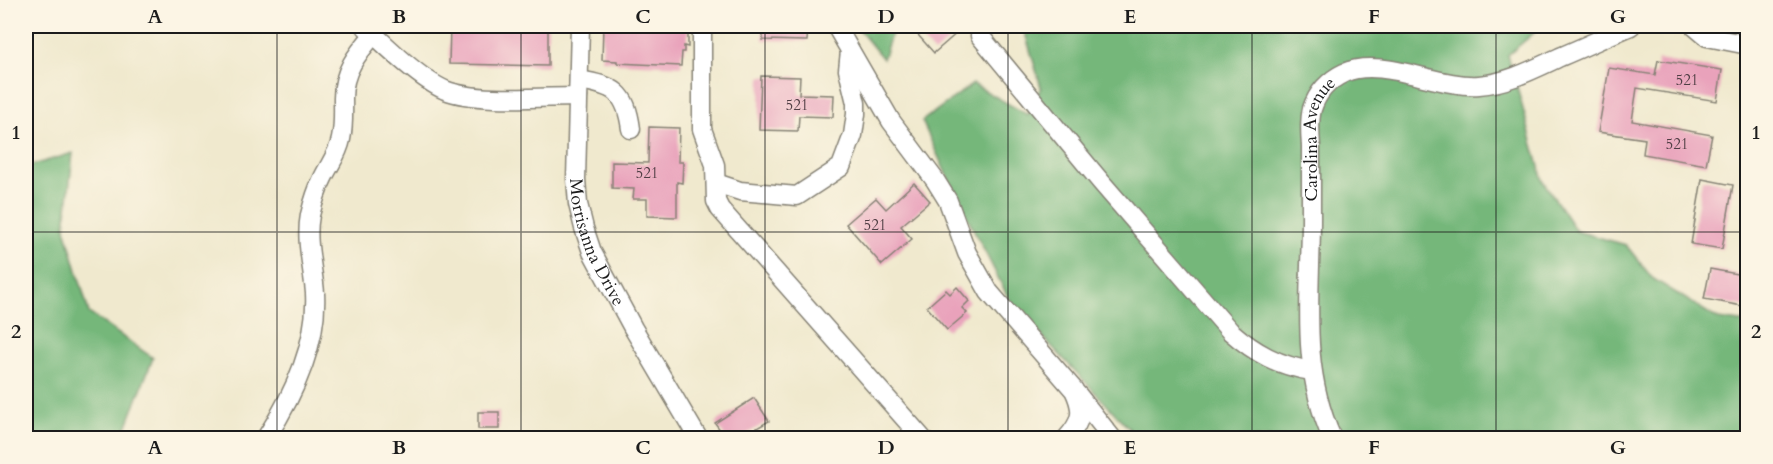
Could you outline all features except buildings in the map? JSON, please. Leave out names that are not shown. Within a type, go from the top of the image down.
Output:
[{"type":"street","name":"Morrisanna Drive","points":[[580,26],[576,179],[578,204],[584,228],[592,252],[633,328],[698,438]]},
{"type":"street","points":[[702,26],[702,129],[715,165],[717,201],[720,208],[922,438]]},
{"type":"street","points":[[836,26],[891,121],[948,201],[967,252],[989,292],[1074,390],[1112,438]]},
{"type":"street","name":"Carolina Avenue","points":[[1332,438],[1318,401],[1312,371],[1308,329],[1311,212],[1310,123],[1316,99],[1323,88],[1346,72],[1370,68],[1456,84],[1477,85],[1498,82],[1522,75],[1631,26]]},
{"type":"street","points":[[1694,26],[1707,37],[1748,45]]},
{"type":"street","points":[[266,438],[290,394],[310,342],[315,295],[309,244],[310,218],[314,198],[341,142],[344,82],[348,69],[370,30],[432,83],[457,94],[475,97],[602,84],[614,89],[621,97],[627,108],[631,129]]},
{"type":"street","points":[[980,36],[1101,182],[1230,331],[1262,356],[1296,369],[1312,371]]},
{"type":"street","points":[[716,183],[740,191],[798,196],[841,167],[853,135],[856,114],[856,103],[848,70],[850,51]]},
{"type":"street","points":[[1066,438],[1076,428],[1080,413],[1079,402],[1074,390]]},
{"type":"green space","points":[[856,26],[894,26],[883,59]]},
{"type":"green space","points":[[1023,26],[1542,26],[1508,55],[1543,181],[1576,231],[1626,245],[1652,278],[1718,319],[1747,323],[1747,438],[1138,438],[1011,303],[954,191],[922,121],[973,84],[1028,115],[1041,87]]},
{"type":"green space","points":[[73,153],[65,228],[89,313],[153,358],[122,438],[26,438],[26,167]]}]
